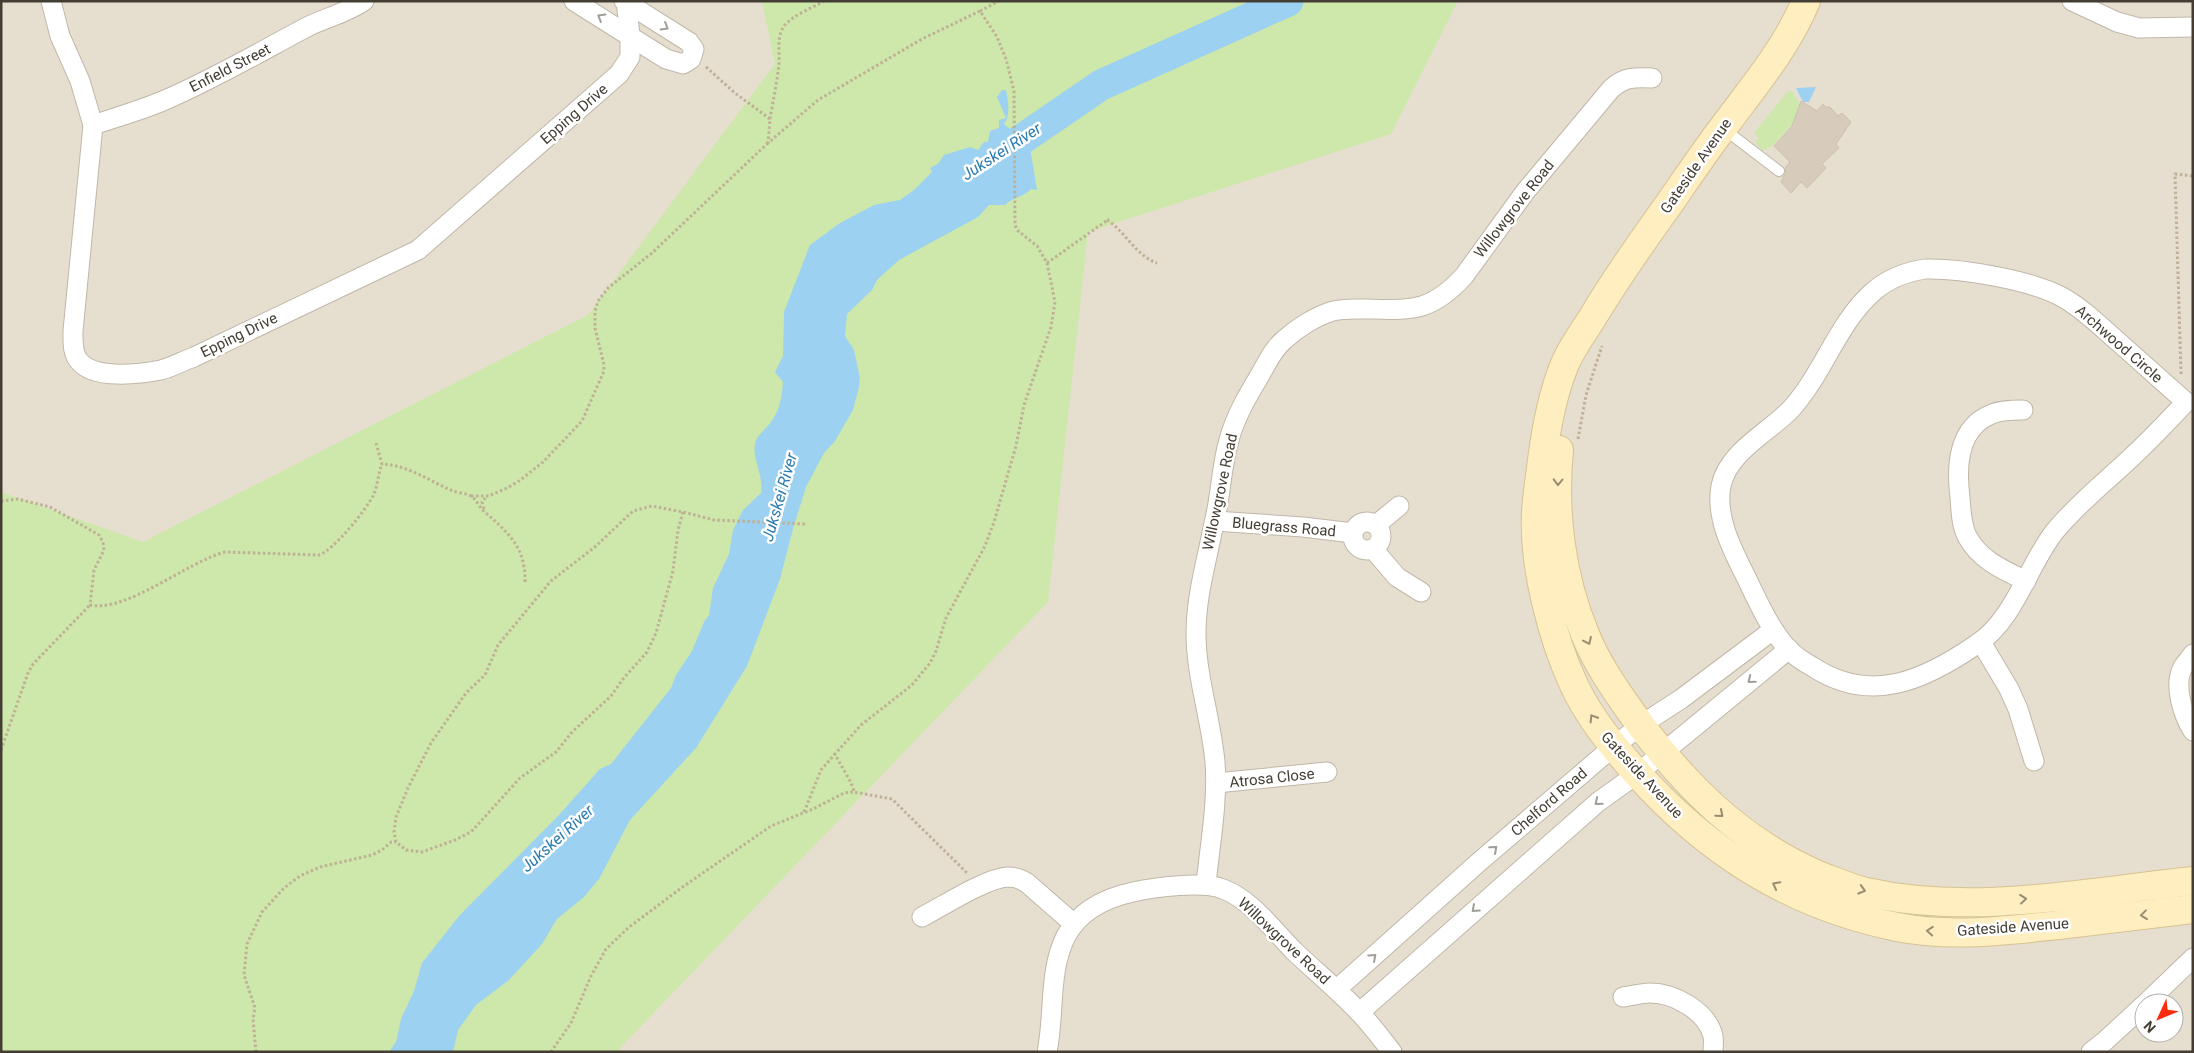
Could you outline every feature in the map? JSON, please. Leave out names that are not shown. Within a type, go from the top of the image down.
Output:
[{"type":"street","name":"Epping Drive","points":[[51,1],[60,36],[80,80],[93,125],[73,331],[74,351],[79,362],[100,373],[162,370],[194,357],[418,250],[619,74],[630,57],[630,35],[625,2]]},
{"type":"street","name":"Enfield Street","points":[[93,125],[145,108],[191,88],[236,67],[309,26],[364,1]]},
{"type":"street","points":[[574,1],[630,35],[655,53],[675,63],[683,64],[694,56],[694,49],[689,42],[625,2]]},
{"type":"street","name":"Gateside Avenue","points":[[1806,1],[1798,21],[1775,57],[1722,128],[1634,253],[1565,364],[1554,394],[1543,451],[1536,513],[1537,548],[1552,624],[1562,657],[1584,705],[1613,747],[1660,799],[1690,826],[1742,866],[1778,887],[1822,906],[1870,921],[1901,928],[1982,932],[2193,909]]},
{"type":"street","points":[[2072,1],[2117,22],[2139,28],[2193,27]]},
{"type":"street","name":"Willowgrove Road","points":[[1392,1052],[1360,1012],[1295,952],[1259,914],[1225,889],[1206,884],[1216,783],[1211,731],[1196,653],[1196,630],[1201,582],[1215,521],[1228,441],[1249,393],[1273,352],[1282,341],[1298,329],[1332,311],[1350,308],[1405,310],[1423,307],[1437,300],[1452,289],[1464,276],[1525,192],[1611,89],[1621,80],[1633,76],[1652,78]]},
{"type":"street","name":"Archwood Circle","points":[[1947,268],[2011,281],[2053,293],[2082,310],[2187,401],[2135,454],[2080,504],[2062,524],[2039,553],[2026,581],[2007,612],[1981,642],[1955,659],[1907,682],[1866,687],[1846,684],[1825,675],[1789,649],[1773,630],[1732,547],[1720,504],[1726,472],[1737,457],[1790,410],[1806,391],[1859,306],[1887,282],[1909,272],[1947,268]]},
{"type":"street","name":"Gateside Avenue","points":[[1585,332],[1580,364],[1559,452],[1558,502],[1565,566],[1585,634],[1598,663],[1663,753],[1712,807],[1765,847],[1799,866],[1864,892],[1937,902],[2007,901],[2193,881]]},
{"type":"street","points":[[2022,410],[1991,414],[1969,432],[1961,444],[1958,482],[1963,523],[1967,537],[1978,552],[1994,565],[2026,581]]},
{"type":"street","points":[[1376,525],[1399,506]]},
{"type":"street","name":"Bluegrass Road","points":[[1215,521],[1303,527],[1353,533]]},
{"type":"street","points":[[1367,522],[1376,525],[1381,535],[1378,546],[1368,550],[1358,548],[1353,538],[1353,533],[1354,529],[1362,523],[1367,522]]},
{"type":"street","points":[[1373,549],[1397,577],[1421,592]]},
{"type":"street","name":"Chelford Road","points":[[1336,989],[1479,862],[1613,747],[1773,630]]},
{"type":"street","points":[[1981,642],[2018,709],[2034,761]]},
{"type":"street","points":[[1360,1012],[1598,802],[1637,774],[1789,649]]},
{"type":"street","points":[[2193,654],[2182,668],[2180,685],[2182,707],[2186,720],[2193,731]]},
{"type":"street","points":[[1681,699],[1699,722]]},
{"type":"street","name":"Atrosa Close","points":[[1216,783],[1327,772]]},
{"type":"street","points":[[922,917],[1000,878],[1020,878],[1074,924]]},
{"type":"street","points":[[1046,1052],[1054,974],[1066,937],[1074,924],[1094,907],[1116,896],[1141,890],[1206,884]]},
{"type":"street","points":[[2156,993],[2193,958]]},
{"type":"street","points":[[1623,997],[1649,993],[1670,996],[1688,1006],[1704,1019],[1713,1036],[1713,1052]]},
{"type":"street","points":[[2091,1052],[2134,1014]]},
{"type":"lane","points":[[1722,128],[1779,171]]},
{"type":"path","points":[[768,143],[779,63],[778,43],[781,32],[789,21],[824,1]]},
{"type":"path","points":[[484,512],[482,502],[488,496],[519,481],[531,472],[582,421],[604,371],[594,317],[598,301],[608,288],[666,241],[768,143],[818,100],[922,39],[999,1]]},
{"type":"path","points":[[804,812],[821,770],[861,725],[912,685],[930,663],[956,596],[985,546],[1009,472],[1024,405],[1052,327],[1055,302],[1047,263],[1037,246],[1017,230],[1015,225],[1014,90],[1006,59],[997,38],[980,11]]},
{"type":"path","points":[[694,56],[735,93],[770,118]]},
{"type":"path","points":[[2187,401],[2175,174],[2193,176]]},
{"type":"path","points":[[1047,263],[1108,219],[1149,260],[1157,263]]},
{"type":"path","points":[[90,605],[105,606],[120,601],[225,552],[250,551],[319,555],[324,553],[334,545],[370,500],[378,482],[382,464],[376,443]]},
{"type":"path","points":[[382,464],[394,464],[453,491],[471,496],[488,496]]},
{"type":"path","points":[[471,496],[518,547],[524,559],[525,583]]},
{"type":"path","points":[[1,501],[18,500],[50,507],[99,535],[103,542],[104,550],[94,570],[90,605],[33,664],[28,673],[1,750]]},
{"type":"path","points":[[683,512],[678,530],[673,572],[656,633],[647,652],[622,679],[612,696],[572,732],[556,752],[513,784],[471,832],[422,852],[406,850],[396,842],[394,832],[396,817],[430,743],[466,693],[485,675],[498,645],[551,581],[596,546],[633,511],[652,506],[683,512],[714,520],[805,524]]},
{"type":"path","points":[[835,754],[847,779],[853,786],[854,792]]},
{"type":"path","points":[[551,1052],[571,1023],[591,976],[606,949],[615,940],[652,908],[771,826],[844,793],[854,792],[892,799],[959,863],[976,889]]},
{"type":"path","points":[[256,1052],[253,1019],[255,1008],[244,975],[247,944],[262,912],[284,888],[300,876],[320,867],[372,855],[382,850],[391,842],[396,842]]},
{"type":"shaded area","points":[[1,1],[2193,1],[2193,1052],[1,1052]]},
{"type":"green space","points":[[762,1],[1458,1],[1391,134],[1088,232],[1048,602],[618,1052],[1,1052],[1,492],[143,542],[588,315],[775,64]]},
{"type":"green space","points":[[1788,91],[1793,92],[1800,105],[1796,112],[1799,117],[1772,146],[1763,151],[1755,143],[1759,138],[1754,133]]},
{"type":"water","points":[[1816,87],[1809,102],[1803,102],[1796,88]]},
{"type":"water","points":[[1002,90],[1006,90],[1008,108],[1008,116],[1004,124],[1012,131],[1022,127],[1027,129],[1037,190],[1031,189],[1005,205],[989,205],[978,217],[899,260],[877,280],[872,290],[847,314],[845,336],[854,350],[860,378],[853,410],[835,441],[824,453],[806,487],[780,579],[747,666],[696,748],[630,820],[599,879],[584,897],[557,919],[542,944],[509,980],[476,1005],[458,1030],[453,1052],[389,1052],[396,1042],[401,1019],[414,991],[422,963],[459,916],[558,816],[600,769],[611,764],[671,688],[676,675],[692,651],[704,622],[709,615],[713,588],[729,554],[733,530],[743,510],[761,493],[761,480],[755,455],[755,444],[759,435],[777,413],[780,403],[783,382],[775,372],[783,356],[784,312],[810,245],[840,223],[874,205],[900,200],[914,190],[932,172],[930,168],[938,164],[944,155],[970,147],[978,150],[984,142],[988,142],[990,131],[999,128],[999,120],[1006,118],[997,97]]},
{"type":"building","points":[[1801,101],[1817,111],[1823,104],[1826,107],[1830,107],[1838,116],[1842,113],[1851,122],[1836,144],[1839,148],[1822,164],[1826,168],[1807,188],[1801,182],[1791,193],[1781,182],[1786,172],[1785,168],[1790,162],[1774,146],[1792,126]]},
{"type":"waterway","name":"Jukskei River","points":[[993,159],[1101,85],[1288,1]]}]
